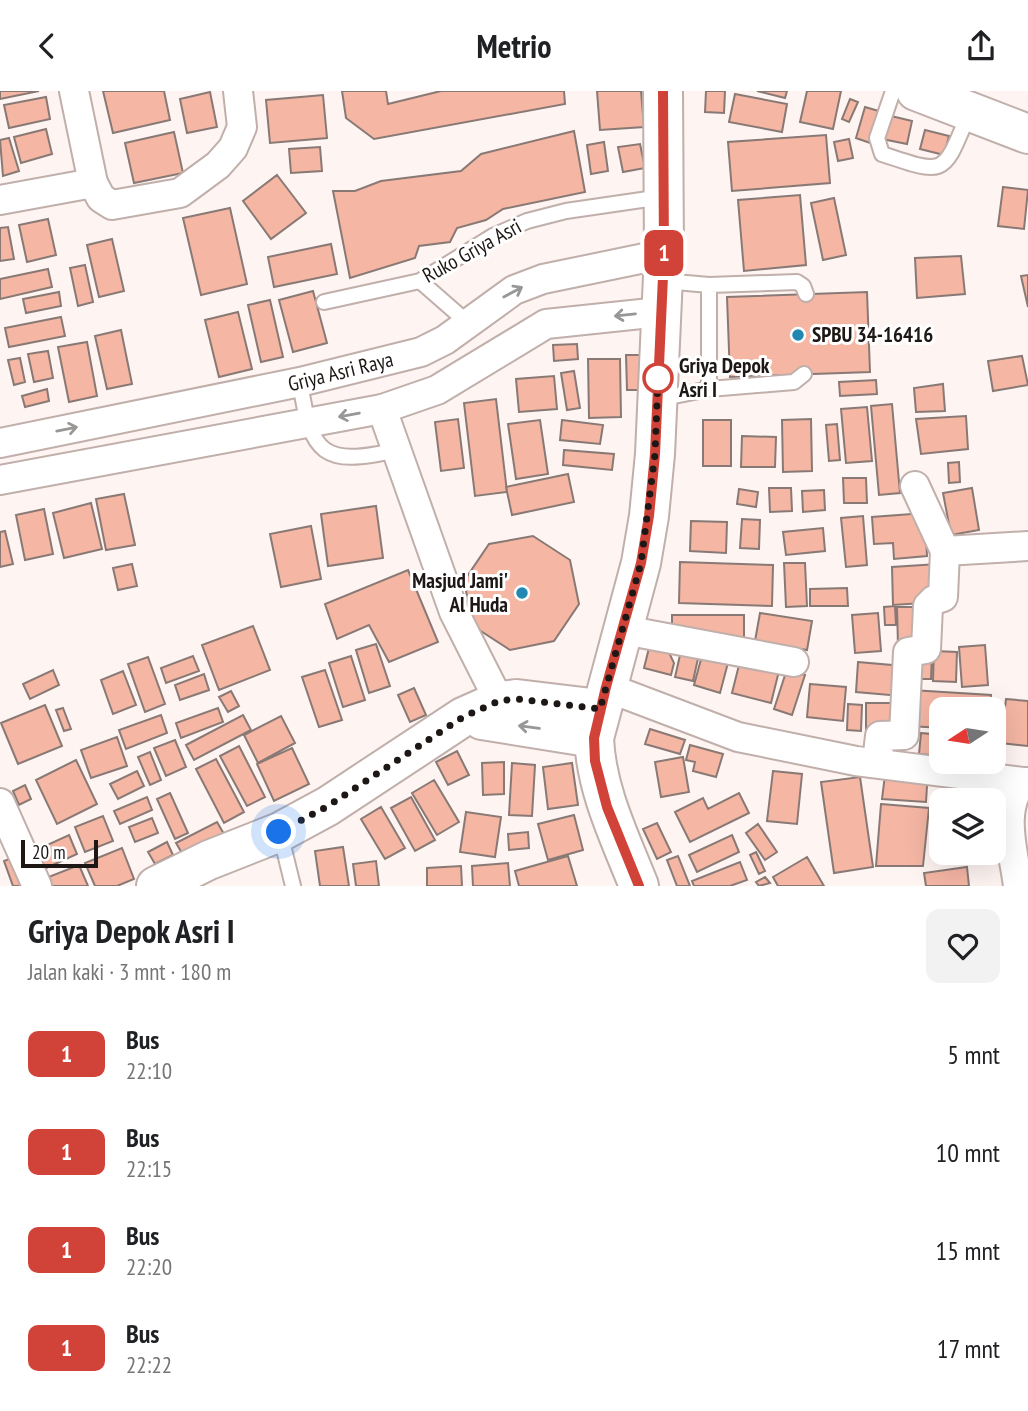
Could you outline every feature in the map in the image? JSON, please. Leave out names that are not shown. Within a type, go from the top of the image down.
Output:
[{"type":"main road","points":[[639,886],[607,807],[595,761],[600,711],[624,630],[649,516],[662,282],[663,91]]},
{"type":"main road","points":[[916,91],[1028,134]]},
{"type":"main road","points":[[156,886],[209,860],[279,832],[328,806],[463,717],[508,699],[600,711]]},
{"type":"street","points":[[74,91],[93,183],[101,198],[111,205],[164,198],[180,193],[198,182],[233,148],[242,127],[238,91]]},
{"type":"street","points":[[0,200],[93,183]]},
{"type":"street","name":"Griya Asri Raya","points":[[1,439],[300,382],[421,352],[514,290],[542,279],[662,282]]},
{"type":"street","name":"Griya Asri Raya","points":[[5,479],[382,409],[437,390],[546,324],[662,282]]},
{"type":"street","points":[[421,352],[437,390]]},
{"type":"street","points":[[382,409],[454,612],[492,687]]},
{"type":"street","points":[[1,439],[5,479]]},
{"type":"street","points":[[877,762],[880,736],[904,735],[908,652],[926,649],[928,606],[943,597],[945,551],[915,485]]},
{"type":"street","points":[[945,551],[1028,546]]},
{"type":"street","points":[[624,630],[794,662]]},
{"type":"street","points":[[600,711],[856,761],[1025,782]]},
{"type":"street","points":[[1018,886],[1009,811],[1013,793],[1025,782]]},
{"type":"street","points":[[0,803],[37,886]]},
{"type":"lane","points":[[893,91],[877,138],[882,154],[929,170],[941,167],[950,159],[969,111]]},
{"type":"lane","name":"Ruko Griya Asri","points":[[324,302],[419,281],[492,236],[527,221],[566,211],[663,197]]},
{"type":"lane","points":[[419,281],[468,323]]},
{"type":"lane","points":[[662,282],[709,285],[797,282],[803,286],[806,294]]},
{"type":"lane","points":[[709,285],[709,389]]},
{"type":"lane","points":[[657,400],[709,389],[794,382],[804,374]]},
{"type":"lane","points":[[300,382],[306,423],[326,451],[343,458],[360,458],[397,450]]},
{"type":"lane","points":[[279,832],[293,886]]},
{"type":"building","points":[[0,91],[39,91],[0,99]]},
{"type":"building","points":[[103,91],[164,91],[170,120],[113,133]]},
{"type":"building","points":[[342,91],[386,91],[388,104],[441,91],[564,91],[565,104],[374,139],[346,118]]},
{"type":"building","points":[[597,91],[641,91],[644,127],[600,130]]},
{"type":"building","points":[[706,91],[725,91],[724,113],[705,112]]},
{"type":"building","points":[[757,91],[787,91],[785,98]]},
{"type":"building","points":[[807,91],[841,91],[833,129],[800,122]]},
{"type":"building","points":[[210,92],[217,127],[187,133],[180,99]]},
{"type":"building","points":[[735,94],[787,104],[782,132],[729,122]]},
{"type":"building","points":[[323,95],[327,138],[270,143],[266,100]]},
{"type":"building","points":[[46,97],[50,119],[9,128],[4,105]]},
{"type":"building","points":[[850,99],[858,102],[849,122],[842,119]]},
{"type":"building","points":[[865,107],[882,112],[873,144],[856,138]]},
{"type":"building","points":[[887,115],[912,121],[907,144],[882,139]]},
{"type":"building","points":[[46,129],[52,154],[21,163],[14,137]]},
{"type":"building","points":[[925,130],[949,136],[944,155],[920,149]]},
{"type":"building","points":[[574,131],[585,192],[503,209],[486,220],[457,228],[450,242],[419,246],[415,258],[350,278],[333,191],[355,191],[381,181],[461,171],[481,154]]},
{"type":"building","points":[[174,132],[183,173],[134,183],[125,143]]},
{"type":"building","points":[[826,135],[830,183],[732,191],[728,142]]},
{"type":"building","points":[[9,138],[19,171],[3,176],[0,140]]},
{"type":"building","points":[[849,139],[853,158],[838,161],[834,142]]},
{"type":"building","points":[[604,142],[608,171],[591,174],[587,145]]},
{"type":"building","points":[[640,144],[645,168],[623,172],[618,147]]},
{"type":"building","points":[[320,147],[322,171],[291,173],[289,149]]},
{"type":"building","points":[[277,175],[306,213],[271,239],[243,201]]},
{"type":"building","points":[[1003,187],[1028,190],[1024,229],[998,226]]},
{"type":"building","points":[[800,195],[806,265],[744,271],[738,200]]},
{"type":"building","points":[[834,198],[846,255],[823,260],[811,203]]},
{"type":"building","points":[[230,208],[247,284],[201,295],[183,218]]},
{"type":"building","points":[[48,219],[56,255],[27,262],[19,225]]},
{"type":"building","points":[[8,227],[14,259],[0,261],[0,228]]},
{"type":"building","points":[[112,239],[124,291],[99,297],[87,245]]},
{"type":"building","points":[[331,244],[337,274],[274,287],[268,257]]},
{"type":"building","points":[[961,256],[965,294],[917,298],[915,258]]},
{"type":"building","points":[[85,265],[93,302],[78,306],[70,268]]},
{"type":"building","points":[[48,269],[52,287],[0,299],[0,279]]},
{"type":"building","points":[[1028,275],[1028,307],[1021,276]]},
{"type":"building","points":[[313,291],[327,343],[293,352],[279,300]]},
{"type":"building","points":[[59,292],[61,306],[26,313],[23,299]]},
{"type":"building","name":"SPBU 34-16416","points":[[867,292],[870,372],[730,377],[727,297]]},
{"type":"building","points":[[270,300],[283,357],[261,362],[248,305]]},
{"type":"building","points":[[238,312],[252,369],[219,377],[205,320]]},
{"type":"building","points":[[61,317],[65,336],[9,347],[5,328]]},
{"type":"building","points":[[121,330],[132,384],[107,389],[95,336]]},
{"type":"building","points":[[87,342],[97,396],[69,402],[58,347]]},
{"type":"building","points":[[577,344],[578,359],[554,361],[553,345]]},
{"type":"building","points":[[48,351],[53,378],[34,382],[28,354]]},
{"type":"building","points":[[626,355],[642,355],[643,390],[627,390]]},
{"type":"building","points":[[1022,356],[1028,385],[993,391],[988,361]]},
{"type":"building","points":[[20,358],[25,382],[14,385],[8,360]]},
{"type":"building","points":[[588,359],[620,359],[621,417],[589,418]]},
{"type":"building","points":[[574,371],[580,408],[567,410],[561,373]]},
{"type":"building","points":[[554,376],[557,409],[519,412],[516,379]]},
{"type":"building","points":[[876,380],[877,394],[840,396],[839,382]]},
{"type":"building","points":[[943,384],[945,411],[916,412],[914,388]]},
{"type":"building","points":[[47,389],[49,401],[25,407],[22,396]]},
{"type":"building","points":[[496,399],[507,492],[475,496],[464,403]]},
{"type":"building","points":[[892,404],[900,493],[879,495],[871,406]]},
{"type":"building","points":[[867,407],[872,461],[846,463],[841,409]]},
{"type":"building","points":[[966,416],[968,449],[921,454],[916,419]]},
{"type":"building","points":[[458,419],[464,468],[441,471],[435,422]]},
{"type":"building","points":[[811,419],[812,471],[783,472],[782,420]]},
{"type":"building","points":[[540,420],[548,474],[516,479],[508,424]]},
{"type":"building","points":[[562,420],[603,425],[600,444],[560,440]]},
{"type":"building","points":[[703,420],[731,420],[731,466],[703,466]]},
{"type":"building","points":[[837,424],[840,460],[829,461],[826,425]]},
{"type":"building","points":[[742,436],[776,437],[775,467],[741,467]]},
{"type":"building","points":[[564,450],[614,454],[612,470],[563,465]]},
{"type":"building","points":[[959,462],[960,482],[949,483],[948,463]]},
{"type":"building","points":[[568,474],[574,502],[512,515],[506,487]]},
{"type":"building","points":[[843,478],[866,478],[867,503],[844,503]]},
{"type":"building","points":[[769,488],[791,488],[792,511],[770,512]]},
{"type":"building","points":[[972,488],[979,530],[951,535],[943,493]]},
{"type":"building","points":[[739,489],[758,492],[756,507],[737,504]]},
{"type":"building","points":[[824,490],[825,510],[803,512],[802,491]]},
{"type":"building","points":[[124,494],[135,545],[106,550],[96,499]]},
{"type":"building","points":[[91,503],[102,549],[64,558],[53,513]]},
{"type":"building","points":[[376,506],[383,558],[328,566],[321,514]]},
{"type":"building","points":[[44,509],[53,554],[25,560],[16,515]]},
{"type":"building","points":[[925,513],[927,556],[894,559],[893,543],[874,544],[872,517]]},
{"type":"building","points":[[863,516],[867,565],[846,567],[841,518]]},
{"type":"building","points":[[742,519],[760,520],[759,549],[740,548]]},
{"type":"building","points":[[691,521],[727,522],[726,553],[690,551]]},
{"type":"building","points":[[311,526],[321,579],[281,587],[270,534]]},
{"type":"building","points":[[823,528],[825,551],[786,555],[783,532]]},
{"type":"building","points":[[5,531],[13,564],[0,567],[0,532]]},
{"type":"building","name":"Masjud Jami' Al Huda","points":[[533,536],[570,560],[579,604],[554,641],[510,650],[473,626],[464,581],[489,544]]},
{"type":"building","points":[[680,562],[773,565],[772,606],[679,603]]},
{"type":"building","points":[[784,563],[805,563],[807,606],[786,607]]},
{"type":"building","points":[[132,564],[137,586],[118,590],[113,568]]},
{"type":"building","points":[[938,564],[940,596],[923,603],[893,605],[892,567]]},
{"type":"building","points":[[408,570],[438,642],[389,662],[369,625],[337,639],[325,604]]},
{"type":"building","points":[[847,588],[848,606],[810,606],[810,589]]},
{"type":"building","points":[[895,606],[896,625],[885,625],[884,607]]},
{"type":"building","points":[[897,607],[923,607],[925,646],[898,646]]},
{"type":"building","points":[[760,613],[812,621],[807,650],[755,641]]},
{"type":"building","points":[[878,613],[881,651],[855,653],[852,615]]},
{"type":"building","points":[[672,615],[744,615],[744,637],[672,637]]},
{"type":"building","points":[[253,626],[270,670],[219,690],[202,645]]},
{"type":"building","points":[[651,640],[665,644],[674,663],[671,675],[644,668]]},
{"type":"building","points":[[376,644],[390,686],[369,693],[356,650]]},
{"type":"building","points":[[985,645],[988,685],[962,687],[959,647]]},
{"type":"building","points":[[681,651],[699,654],[693,681],[675,677]]},
{"type":"building","points":[[934,651],[957,652],[956,682],[933,681]]},
{"type":"building","points":[[703,652],[729,659],[720,693],[694,685]]},
{"type":"building","points":[[916,652],[932,652],[931,679],[915,679]]},
{"type":"building","points":[[193,656],[199,671],[166,683],[161,668]]},
{"type":"building","points":[[351,656],[365,700],[343,707],[329,663]]},
{"type":"building","points":[[148,657],[165,704],[145,712],[128,664]]},
{"type":"building","points":[[740,661],[779,671],[771,703],[732,693]]},
{"type":"building","points":[[858,662],[903,666],[901,696],[856,692]]},
{"type":"building","points":[[787,669],[805,675],[792,715],[774,709]]},
{"type":"building","points":[[53,670],[59,685],[30,699],[23,684]]},
{"type":"building","points":[[325,670],[342,720],[319,727],[302,677]]},
{"type":"building","points":[[123,671],[136,705],[113,714],[101,680]]},
{"type":"building","points":[[204,674],[209,690],[180,700],[175,685]]},
{"type":"building","points":[[810,684],[846,687],[843,721],[807,717]]},
{"type":"building","points":[[414,688],[426,715],[410,722],[398,695]]},
{"type":"building","points":[[911,690],[991,695],[929,697],[929,727],[909,726]]},
{"type":"building","points":[[231,691],[239,706],[228,712],[219,697]]},
{"type":"building","points":[[1006,699],[1028,701],[1028,746],[1006,744]]},
{"type":"building","points":[[866,703],[901,703],[901,731],[866,730]]},
{"type":"building","points":[[848,704],[862,705],[861,731],[847,730]]},
{"type":"building","points":[[45,705],[62,746],[18,764],[1,723]]},
{"type":"building","points":[[63,708],[71,729],[64,731],[56,710]]},
{"type":"building","points":[[218,708],[223,722],[181,738],[176,723]]},
{"type":"building","points":[[161,715],[167,733],[126,749],[119,730]]},
{"type":"building","points":[[243,715],[251,730],[194,760],[186,745]]},
{"type":"building","points":[[281,716],[295,743],[258,763],[244,735]]},
{"type":"building","points":[[650,729],[685,740],[680,754],[645,744]]},
{"type":"building","points":[[921,733],[929,734],[929,755],[919,754]]},
{"type":"building","points":[[117,737],[127,766],[91,778],[81,750]]},
{"type":"building","points":[[175,740],[186,767],[166,776],[154,748]]},
{"type":"building","points":[[690,745],[723,754],[716,777],[693,771],[695,762],[686,760]]},
{"type":"building","points":[[239,746],[265,797],[247,806],[220,756]]},
{"type":"building","points":[[292,748],[309,784],[274,801],[257,764]]},
{"type":"building","points":[[457,751],[469,775],[448,785],[436,762]]},
{"type":"building","points":[[150,752],[161,780],[150,785],[138,757]]},
{"type":"building","points":[[683,757],[689,792],[661,797],[655,762]]},
{"type":"building","points":[[216,759],[244,812],[224,823],[196,769]]},
{"type":"building","points":[[76,760],[97,804],[57,824],[36,780]]},
{"type":"building","points":[[504,762],[504,794],[483,795],[482,763]]},
{"type":"building","points":[[512,763],[535,765],[532,816],[509,815]]},
{"type":"building","points":[[572,763],[578,805],[548,809],[543,767]]},
{"type":"building","points":[[886,767],[928,771],[926,802],[882,799]]},
{"type":"building","points":[[137,771],[144,786],[118,799],[110,784]]},
{"type":"building","points":[[773,771],[802,774],[797,824],[767,821]]},
{"type":"building","points":[[860,777],[873,867],[834,873],[821,782]]},
{"type":"building","points":[[434,780],[459,822],[437,835],[412,793]]},
{"type":"building","points":[[25,785],[31,799],[19,805],[13,791]]},
{"type":"building","points":[[170,793],[188,833],[175,839],[157,799]]},
{"type":"building","points":[[739,793],[749,813],[690,842],[675,812],[703,798],[708,809]]},
{"type":"building","points":[[147,797],[152,810],[120,824],[114,811]]},
{"type":"building","points":[[411,797],[435,840],[415,851],[391,808]]},
{"type":"building","points":[[881,804],[929,808],[923,866],[876,866]]},
{"type":"building","points":[[381,807],[405,848],[385,859],[361,819]]},
{"type":"building","points":[[466,812],[501,817],[495,857],[460,852]]},
{"type":"building","points":[[574,815],[583,850],[548,860],[538,824]]},
{"type":"building","points":[[103,816],[113,841],[85,852],[75,827]]},
{"type":"building","points":[[152,818],[158,833],[135,842],[129,827]]},
{"type":"building","points":[[217,822],[224,834],[183,855],[176,843]]},
{"type":"building","points":[[657,823],[671,852],[657,859],[643,829]]},
{"type":"building","points":[[758,824],[777,852],[765,860],[746,833]]},
{"type":"building","points":[[528,832],[529,848],[509,850],[508,834]]},
{"type":"building","points":[[69,835],[77,854],[40,871],[32,852]]},
{"type":"building","points":[[732,835],[739,852],[697,872],[689,855]]},
{"type":"building","points":[[167,842],[173,855],[155,864],[148,852]]},
{"type":"building","points":[[343,847],[349,886],[320,886],[315,851]]},
{"type":"building","points":[[122,848],[134,879],[117,886],[95,886],[85,863]]},
{"type":"building","points":[[756,852],[765,871],[759,874],[750,855]]},
{"type":"building","points":[[568,856],[577,886],[519,886],[515,871]]},
{"type":"building","points":[[678,856],[690,886],[677,886],[667,860]]},
{"type":"building","points":[[14,857],[25,886],[13,886],[4,861]]},
{"type":"building","points":[[807,857],[824,886],[778,886],[773,877]]},
{"type":"building","points":[[376,861],[379,886],[356,886],[353,864]]},
{"type":"building","points":[[740,862],[747,880],[730,886],[694,886],[692,881]]},
{"type":"building","points":[[508,863],[510,886],[473,886],[472,866]]},
{"type":"building","points":[[79,865],[88,886],[49,886],[46,878]]},
{"type":"building","points":[[461,866],[462,886],[427,886],[427,868]]},
{"type":"building","points":[[967,867],[969,886],[926,886],[924,873]]},
{"type":"building","points":[[765,877],[770,883],[759,886],[756,882]]},
{"type":"bus line","name":"1","points":[[639,886],[607,807],[595,761],[594,738],[641,563],[649,516],[655,454],[664,254],[663,91]]},
{"type":"place","name":"SPBU 34-16416","points":[[798,335]]},
{"type":"place","name":"Griya Depok Asri I","points":[[658,378]]},
{"type":"place","name":"Masjud Jami' Al Huda","points":[[522,593]]},
{"type":"route","points":[[279,832],[328,806],[463,717],[499,701],[517,699],[600,709],[641,563],[655,454],[658,378]]}]
